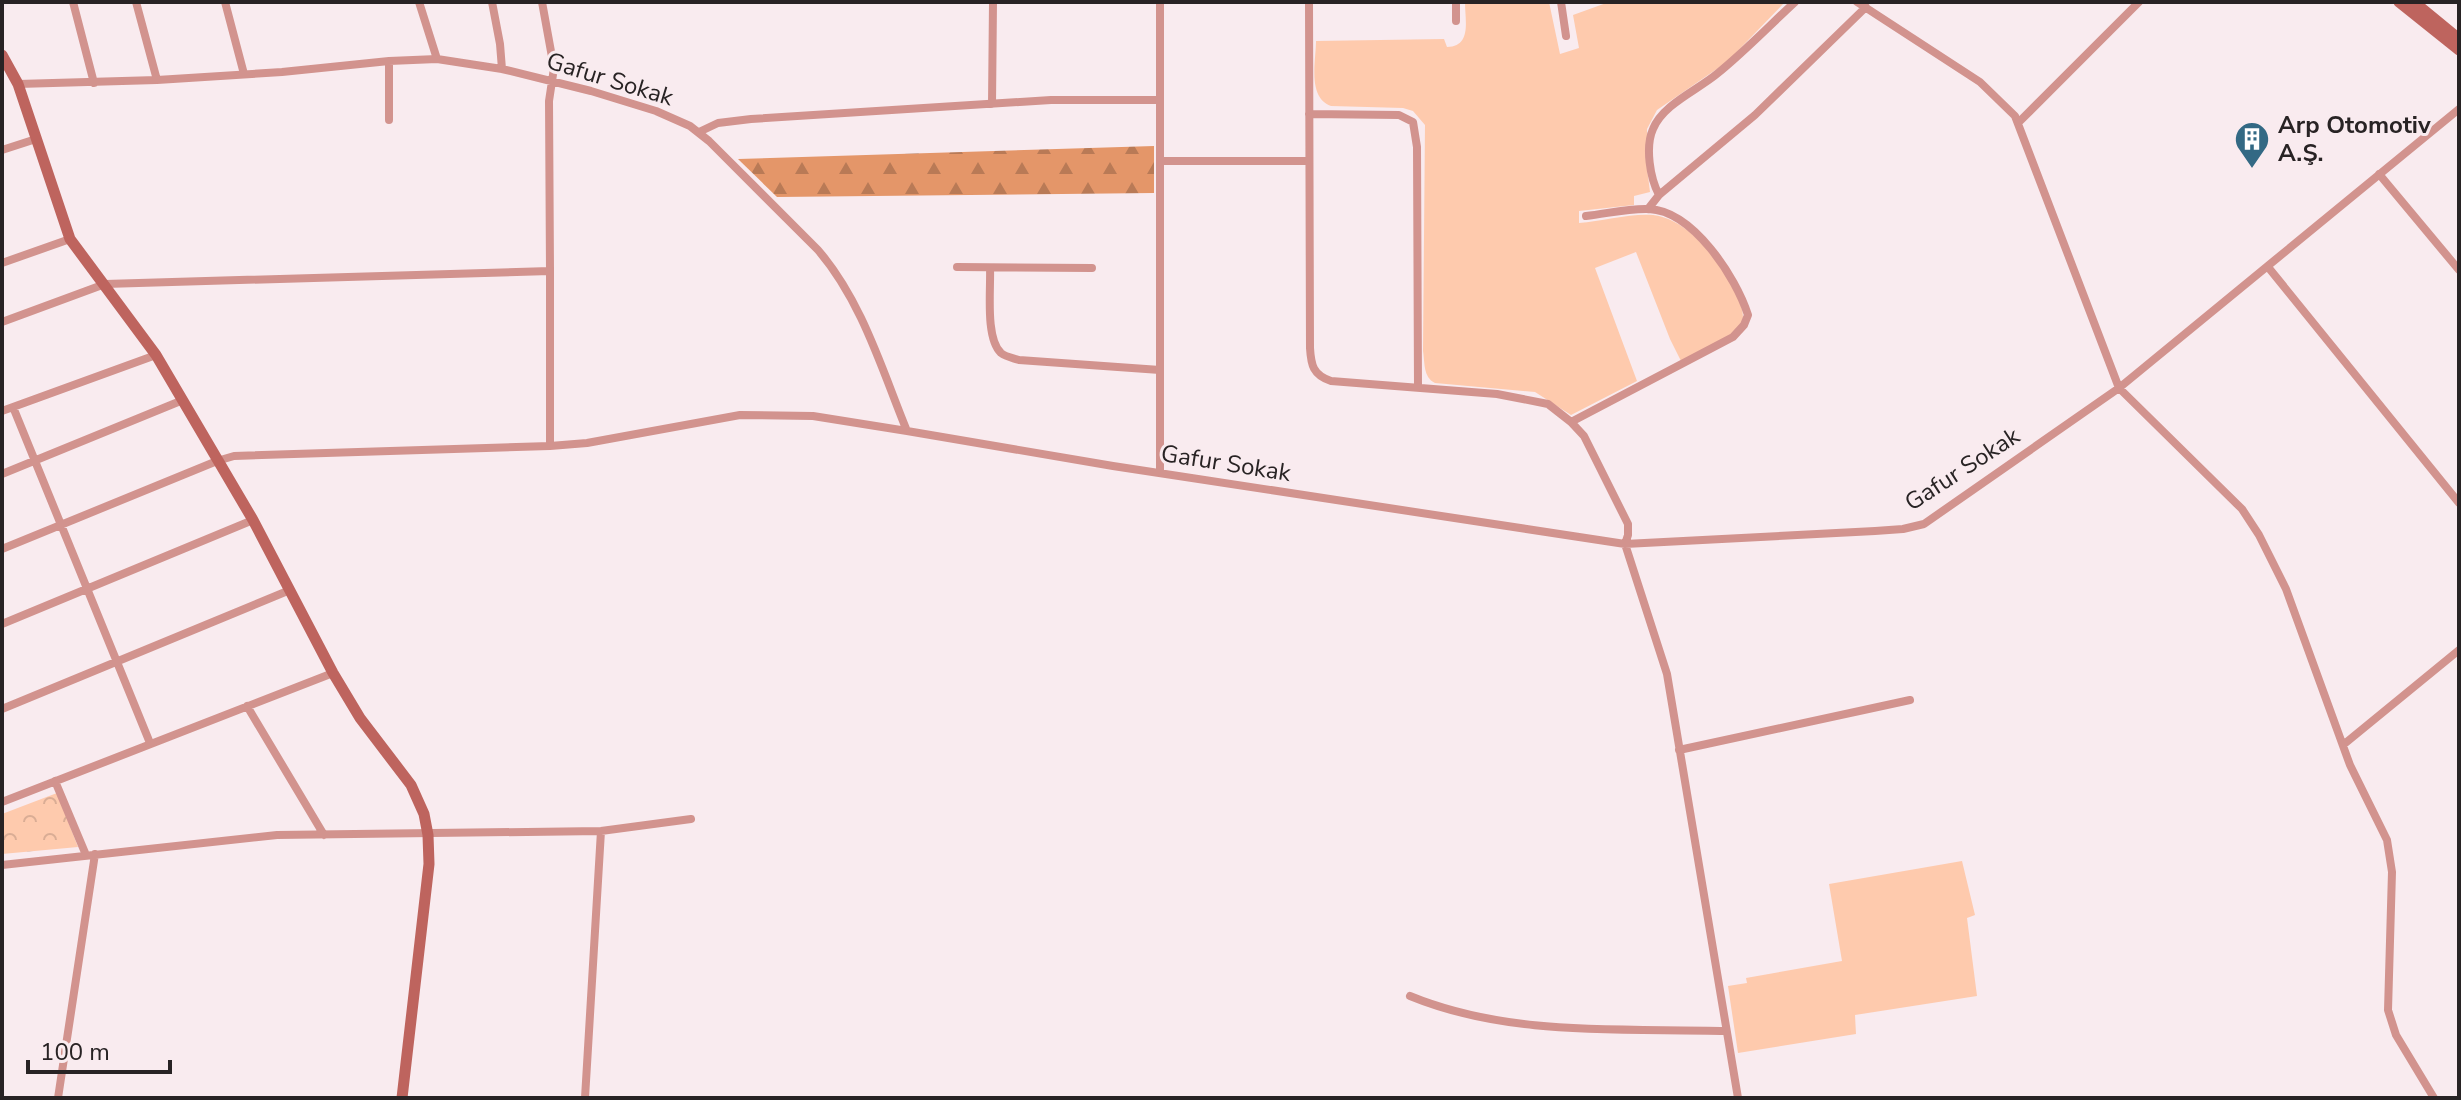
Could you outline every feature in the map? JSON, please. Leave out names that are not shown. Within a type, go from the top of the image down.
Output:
[{"type":"street","points":[[73,2],[94,83]]},
{"type":"street","points":[[136,2],[157,80]]},
{"type":"street","points":[[225,2],[244,74]]},
{"type":"street","points":[[419,2],[437,59]]},
{"type":"street","points":[[492,2],[502,69]]},
{"type":"street","points":[[542,2],[552,51],[553,82],[549,101],[550,446]]},
{"type":"street","points":[[992,104],[993,2]]},
{"type":"street","points":[[1160,2],[1160,473]]},
{"type":"street","points":[[1309,2],[1312,368],[1319,376],[1331,381],[1418,386],[1527,398],[1548,404],[1584,436],[1628,524],[1625,544],[1667,674],[1738,1098]]},
{"type":"street","points":[[1456,2],[1456,21]]},
{"type":"street","points":[[1561,2],[1566,36]]},
{"type":"street","points":[[1659,195],[1653,178],[1650,147],[1657,122],[1717,75],[1795,2]]},
{"type":"street","points":[[1857,2],[1980,82],[2004,103],[2018,123],[2119,388],[2150,422],[2234,499],[2250,520],[2286,589],[2343,745],[2387,840],[2390,855],[2387,998],[2392,1023],[2404,1051],[2434,1098]]},
{"type":"street","points":[[2018,123],[2139,2]]},
{"type":"street","points":[[2399,2],[2459,50]]},
{"type":"street","points":[[2414,2],[2459,39]]},
{"type":"street","points":[[1648,209],[1659,195],[1755,115],[1866,7]]},
{"type":"street","name":"Gafur Sokak","points":[[18,84],[157,80],[437,59],[502,69],[656,111],[699,132],[834,268],[857,313],[907,431],[1625,544],[1916,527],[2119,388],[2459,109]]},
{"type":"street","points":[[3,61],[18,84],[70,239],[156,355],[253,520],[333,673],[360,718],[411,785],[424,814],[428,835],[427,878],[402,1098]]},
{"type":"street","points":[[389,61],[389,120]]},
{"type":"street","points":[[699,132],[731,121],[992,104],[1124,98],[1160,100]]},
{"type":"street","points":[[1309,114],[1399,115],[1413,122],[1417,147],[1418,386]]},
{"type":"street","points":[[2,150],[36,139]]},
{"type":"street","points":[[1160,161],[1309,161]]},
{"type":"street","points":[[2379,174],[2459,270]]},
{"type":"street","points":[[1571,422],[1733,337],[1748,315],[1742,299],[1704,241],[1676,218],[1648,209],[1586,216]]},
{"type":"street","points":[[2,263],[70,239]]},
{"type":"street","points":[[957,267],[1092,268]]},
{"type":"street","points":[[2268,267],[2459,503]]},
{"type":"street","points":[[990,268],[991,332],[994,345],[1003,356],[1019,360],[1160,370]]},
{"type":"street","points":[[2,322],[105,284],[550,271]]},
{"type":"street","points":[[2,411],[156,355]]},
{"type":"street","points":[[2,474],[183,400]]},
{"type":"street","points":[[13,407],[150,743]]},
{"type":"street","points":[[2,549],[234,456],[550,446],[587,443],[740,415],[813,416],[907,431]]},
{"type":"street","points":[[2,624],[253,520]]},
{"type":"street","points":[[2,709],[290,590]]},
{"type":"street","points":[[2343,745],[2459,650]]},
{"type":"street","points":[[2,802],[333,673]]},
{"type":"street","points":[[1679,750],[1910,700]]},
{"type":"street","points":[[247,706],[324,835]]},
{"type":"street","points":[[55,781],[90,855],[58,1098]]},
{"type":"street","points":[[2,865],[277,835],[601,831],[691,819]]},
{"type":"street","points":[[585,1098],[601,831]]},
{"type":"street","points":[[1410,996],[1441,1008],[1507,1023],[1726,1031]]},
{"type":"green space","points":[[1465,2],[1549,2],[1560,54],[1579,48],[1573,15],[1609,2],[1785,2],[1727,62],[1657,110],[1647,129],[1650,192],[1634,196],[1634,205],[1579,211],[1579,223],[1653,215],[1684,227],[1709,251],[1736,292],[1743,318],[1740,327],[1681,361],[1636,252],[1595,268],[1637,381],[1571,415],[1535,392],[1435,383],[1428,377],[1423,351],[1425,125],[1413,111],[1403,108],[1331,106],[1323,101],[1316,87],[1316,41],[1444,39],[1447,47],[1455,46],[1464,37]]},
{"type":"green space","points":[[1154,146],[1154,193],[777,197],[738,159]]},
{"type":"green space","points":[[57,793],[78,847],[2,854],[2,814]]},
{"type":"green space","points":[[1962,861],[1975,915],[1967,918],[1977,996],[1855,1015],[1856,1034],[1738,1053],[1728,986],[1747,983],[1746,978],[1842,961],[1829,884]]},
{"type":"place","name":"Arp Otomotiv A.Ş.","points":[[2252,170]]}]
